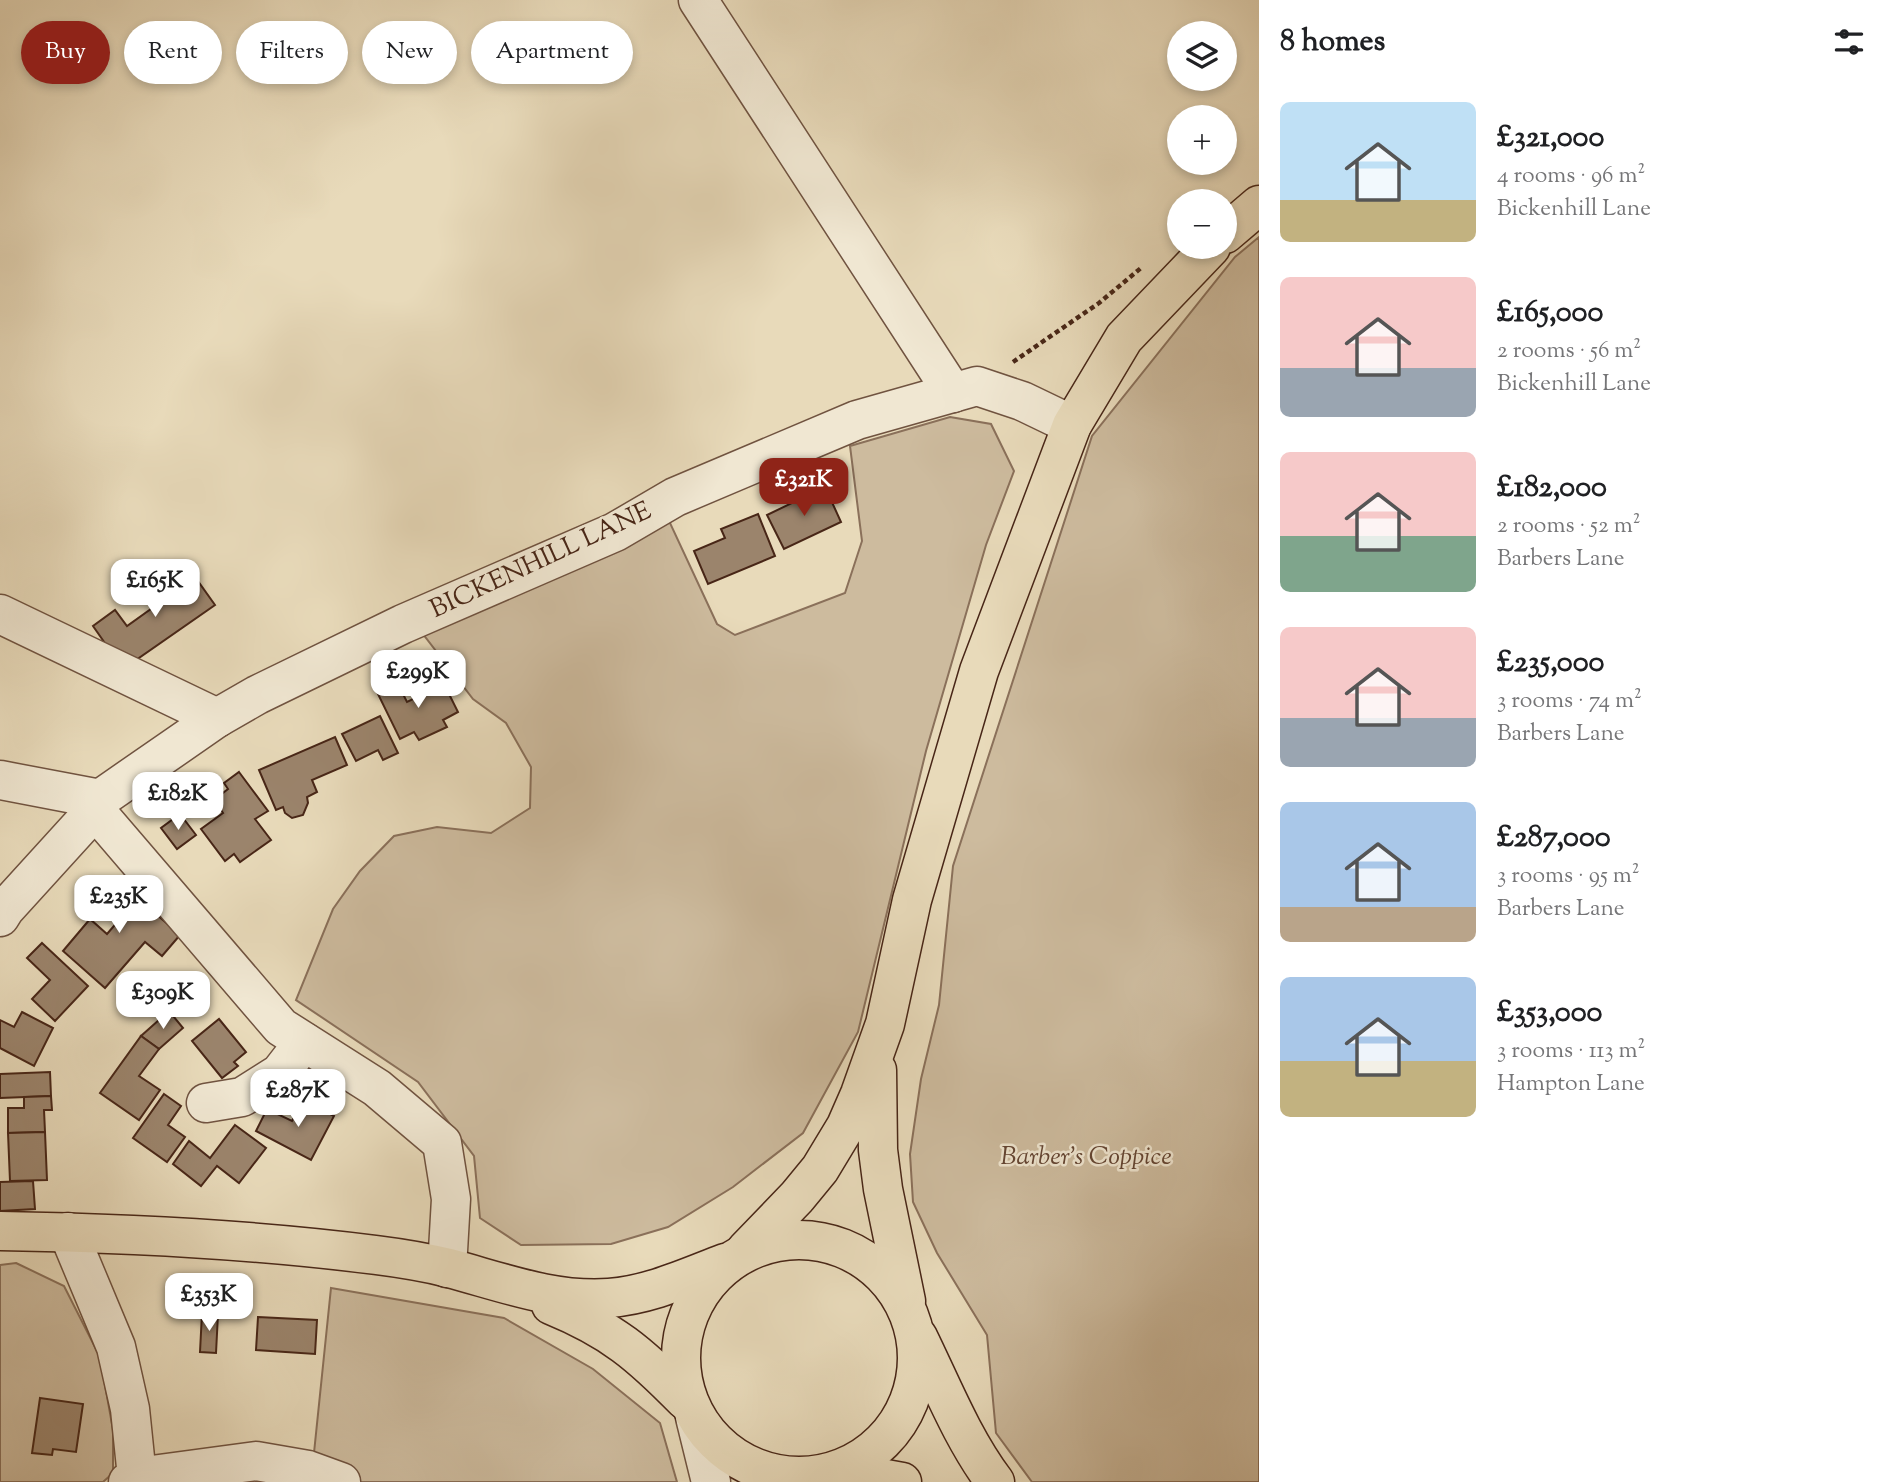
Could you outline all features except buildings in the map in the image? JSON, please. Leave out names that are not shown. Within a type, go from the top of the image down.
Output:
[{"type":"main road","points":[[1237,224],[1259,205]]},
{"type":"main road","points":[[690,1409],[679,1376],[685,1331],[694,1309],[707,1286],[797,1197],[820,1169],[846,1126],[877,1050],[912,900],[979,671],[1072,425],[1124,338],[1200,259]]},
{"type":"main road","points":[[816,1478],[863,1457],[883,1441],[897,1423],[914,1381],[917,1358],[911,1317],[883,1189],[878,1150],[877,1050]]},
{"type":"main road","points":[[0,1231],[113,1233],[252,1242],[377,1255],[447,1268],[500,1284],[562,1297],[612,1298],[656,1289],[735,1256],[790,1240],[810,1240],[853,1254],[873,1266],[911,1317],[961,1428],[995,1482]]},
{"type":"main road","points":[[500,1284],[569,1312],[624,1342],[647,1361],[728,1449],[749,1463],[787,1475],[816,1478],[858,1474],[902,1482]]},
{"type":"street","points":[[698,0],[965,390],[1022,401],[1072,425]]},
{"type":"street","name":"BICKENHILL LANE","points":[[0,917],[97,805],[217,718],[257,695],[403,624],[615,532],[675,497],[857,420],[965,390]]},
{"type":"street","points":[[0,614],[217,718]]},
{"type":"street","points":[[0,780],[97,805],[281,1027],[377,1088],[442,1143],[451,1199],[447,1268]]},
{"type":"street","points":[[206,1103],[242,1097],[280,1073],[304,1042]]},
{"type":"street","points":[[68,1232],[116,1347],[130,1409],[134,1481],[256,1461],[308,1470],[341,1482]]},
{"type":"street","points":[[690,1409],[711,1482]]},
{"type":"path","points":[[965,390],[1100,303],[1149,261]]},
{"type":"green space","name":"Barber's Coppice","points":[[1259,237],[1259,1482],[1032,1482],[996,1433],[987,1335],[937,1253],[913,1202],[910,1154],[921,1079],[939,1005],[953,866],[1092,436],[1233,259],[1237,259],[1237,255]]},
{"type":"green space","points":[[950,417],[991,424],[1014,471],[986,545],[926,751],[858,1032],[803,1133],[733,1187],[668,1227],[611,1244],[521,1245],[480,1218],[474,1156],[418,1082],[296,1000],[333,909],[360,871],[394,836],[437,827],[491,833],[530,808],[531,767],[506,723],[473,699],[423,634],[664,510],[717,624],[735,635],[845,593],[862,541],[850,446]]},
{"type":"green space","points":[[16,1263],[64,1286],[100,1357],[113,1430],[113,1473],[103,1482],[0,1482],[0,1265]]},
{"type":"green space","points":[[331,1288],[504,1318],[593,1369],[660,1423],[677,1482],[311,1482]]}]
